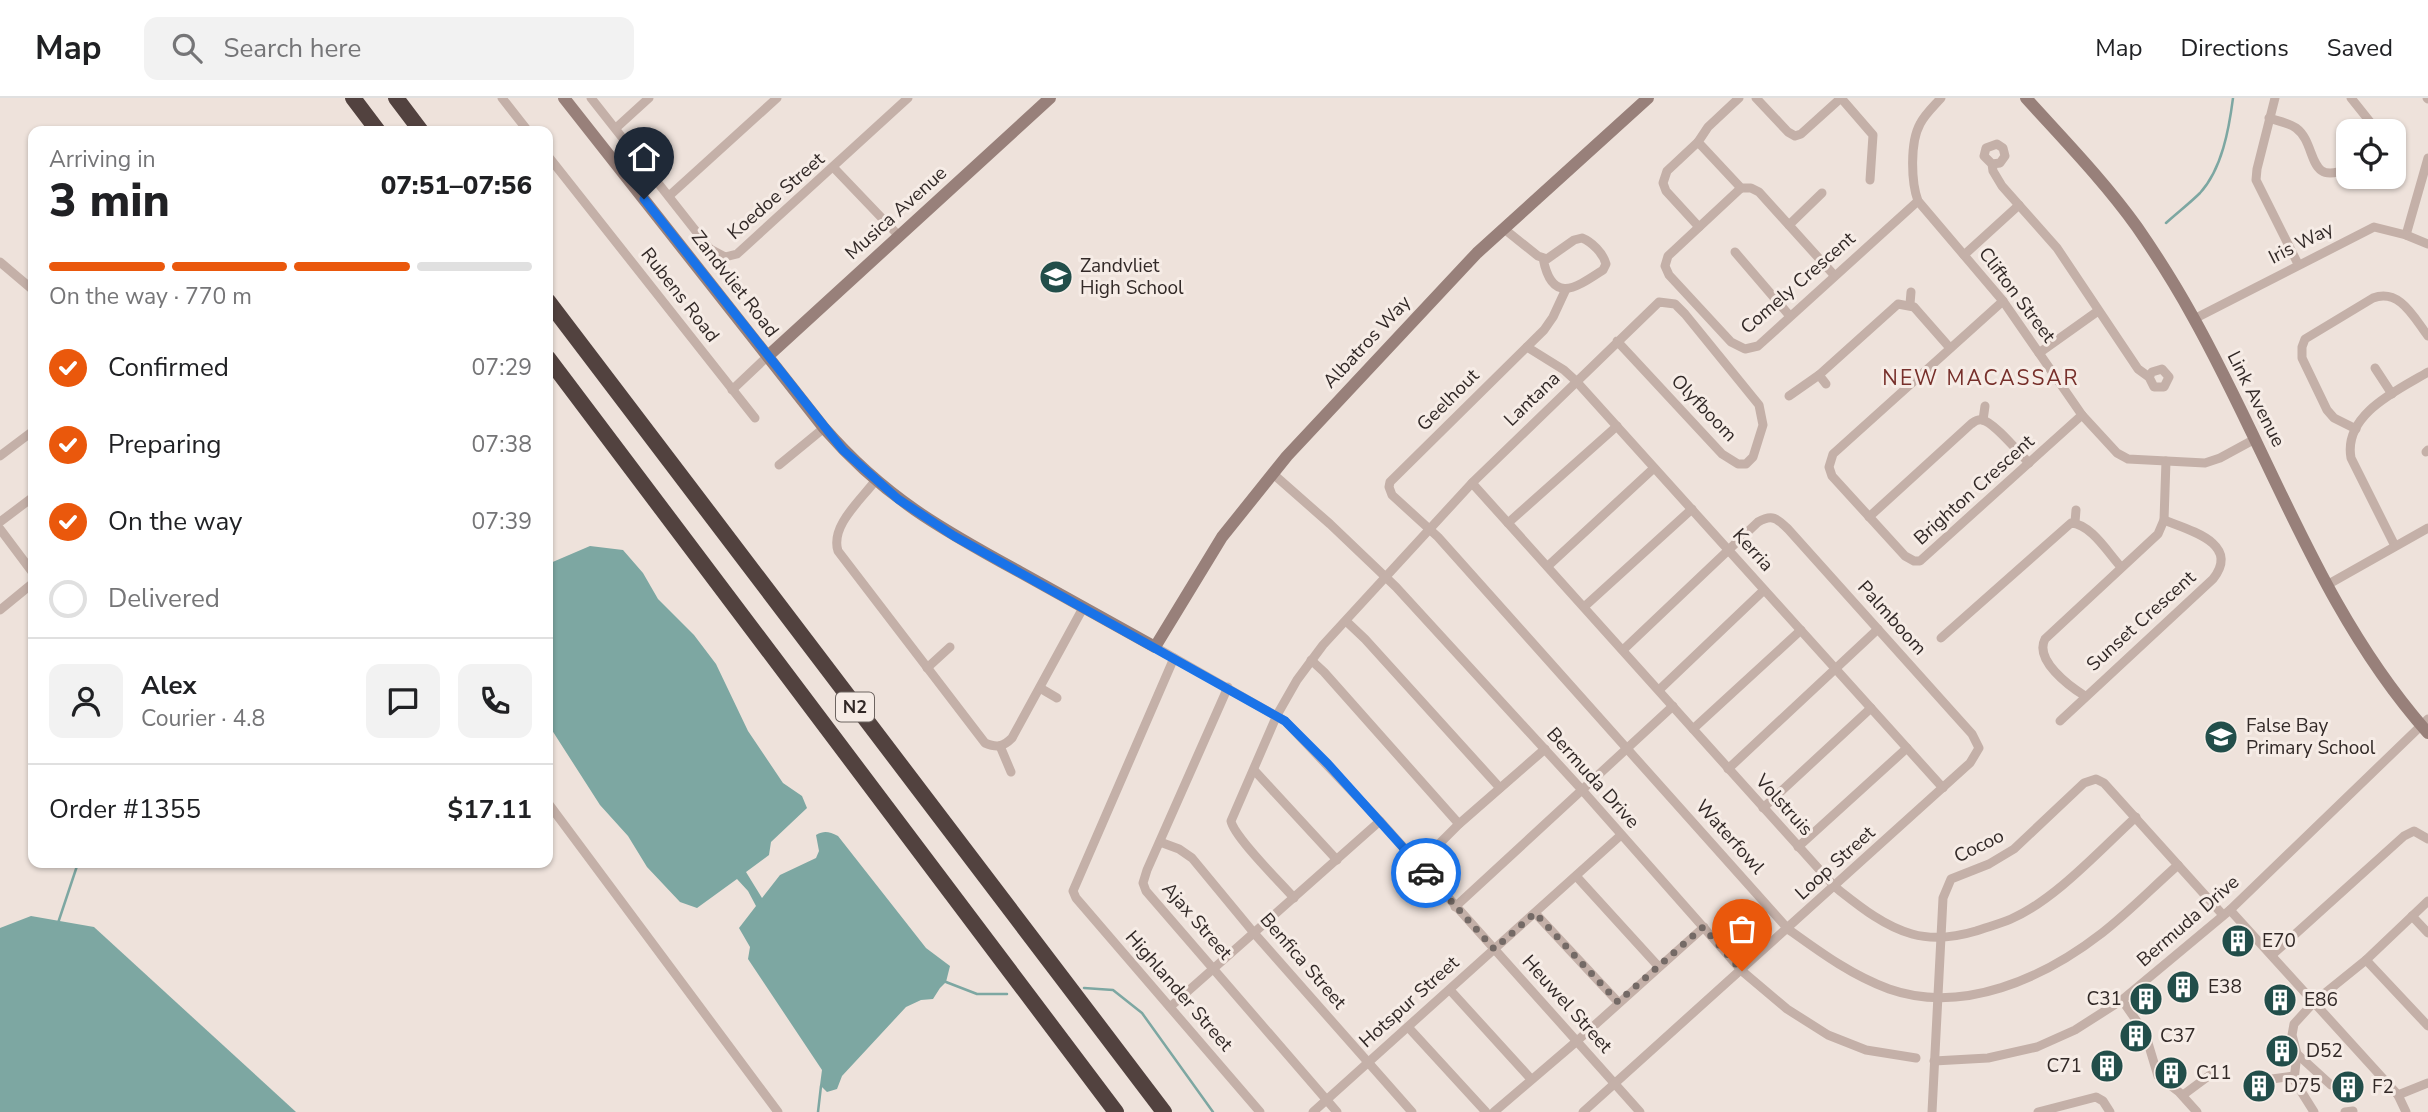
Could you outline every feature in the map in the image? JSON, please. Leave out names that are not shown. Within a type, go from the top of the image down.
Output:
[{"type":"highway","points":[[353,98],[374,126]]},
{"type":"highway","points":[[396,98],[417,126]]},
{"type":"highway","name":"N2","points":[[553,308],[1164,1112]]},
{"type":"highway","name":"N2","points":[[553,365],[1116,1112]]},
{"type":"street","points":[[502,98],[524,126]]},
{"type":"street","name":"Zandvliet Road","points":[[564,98],[824,428],[876,481],[934,524],[1155,647]]},
{"type":"street","name":"Koedoe Street","points":[[591,98],[710,249],[719,256],[737,254],[908,98]]},
{"type":"street","points":[[616,128],[649,98]]},
{"type":"street","points":[[670,197],[777,98]]},
{"type":"street","name":"Musica Avenue","points":[[768,356],[1050,98]]},
{"type":"street","name":"Albatros Way","points":[[1155,647],[1222,537],[1272,473],[1422,310],[1503,229],[1648,98]]},
{"type":"street","points":[[1699,227],[1665,189],[1663,183],[1667,171],[1739,98]]},
{"type":"street","points":[[1756,98],[1795,136],[1801,134],[1841,98],[1873,135],[1870,180]]},
{"type":"street","name":"Link Avenue","points":[[2026,98],[2095,174],[2163,266],[2194,319],[2343,615],[2382,676],[2426,726]]},
{"type":"street","points":[[2275,98],[2256,180],[2298,264]]},
{"type":"street","points":[[2351,98],[2368,119]]},
{"type":"street","points":[[1918,201],[1914,186],[1916,133],[1921,121],[1937,100]]},
{"type":"street","points":[[2269,118],[2300,131],[2322,171],[2336,174]]},
{"type":"street","points":[[1698,142],[1741,188],[1751,188],[1759,192],[1834,275]]},
{"type":"street","points":[[2406,235],[2426,174],[2428,158]]},
{"type":"street","name":"Rubens Road","points":[[553,162],[755,418]]},
{"type":"street","points":[[627,178],[643,163]]},
{"type":"street","points":[[1992,164],[1995,176],[2002,186],[2057,248],[2138,369],[2149,377]]},
{"type":"street","points":[[834,168],[899,236]]},
{"type":"street","name":"Comely Crescent","points":[[1741,188],[1668,256],[1665,266],[1670,275],[1731,342],[1739,348],[1751,349],[1758,346],[1918,201]]},
{"type":"street","points":[[1789,225],[1822,193]]},
{"type":"street","name":"Clifton Street","points":[[1918,201],[2003,301],[2082,415],[2122,457],[2204,463],[2255,439]]},
{"type":"street","points":[[1964,255],[2019,205]]},
{"type":"street","name":"Iris Way","points":[[2194,319],[2374,227],[2428,244]]},
{"type":"street","points":[[1503,229],[1543,258],[1552,258],[1574,240],[1582,238],[1604,257],[1606,264],[1604,270],[1573,290],[1558,286],[1548,275],[1543,258]]},
{"type":"street","points":[[1735,252],[1789,316]]},
{"type":"street","points":[[0,262],[28,286]]},
{"type":"street","name":"Geelhout","points":[[1430,529],[1392,495],[1390,482],[1527,347],[1553,317],[1566,289]]},
{"type":"street","points":[[1909,304],[1911,292]]},
{"type":"street","points":[[2356,429],[2334,418],[2327,410],[2302,358],[2305,339],[2373,298],[2383,295],[2400,301],[2428,336]]},
{"type":"street","name":"Lantana","points":[[1294,898],[1232,827],[1231,821],[1277,715],[1311,660],[1472,483],[1617,341],[1659,302],[1665,301]]},
{"type":"street","name":"Olyfboom","points":[[1617,341],[1722,454],[1738,464],[1745,464],[1753,457],[1763,425],[1759,405],[1685,314],[1675,304],[1665,301]]},
{"type":"street","name":"Brighton Crescent","points":[[2003,301],[1831,458],[1830,473],[1905,556],[1914,561],[1923,561],[2082,415]]},
{"type":"street","points":[[1789,396],[1819,375],[1895,306],[1909,304],[1919,311],[1950,348]]},
{"type":"street","points":[[2039,353],[2098,311]]},
{"type":"street","name":"Kerria","points":[[1527,347],[1564,370],[1576,381],[1943,788]]},
{"type":"street","points":[[732,390],[768,356]]},
{"type":"street","points":[[2375,368],[2392,394]]},
{"type":"street","points":[[2395,546],[2351,458],[2350,449],[2356,429],[2370,410],[2428,372]]},
{"type":"street","points":[[1819,375],[1826,384]]},
{"type":"street","points":[[1983,420],[1985,406]]},
{"type":"street","points":[[1869,517],[1971,424],[1983,420]]},
{"type":"street","points":[[1983,420],[2029,463]]},
{"type":"street","points":[[1508,523],[1617,426]]},
{"type":"street","points":[[779,465],[824,428]]},
{"type":"street","points":[[0,456],[28,435]]},
{"type":"street","points":[[2164,520],[2166,461]]},
{"type":"street","points":[[1548,566],[1654,468]]},
{"type":"street","name":"Bermuda Drive","points":[[1272,473],[1386,577],[1583,791],[1742,971],[1787,1009],[1828,1035],[1866,1050],[1916,1058]]},
{"type":"street","points":[[876,481],[841,526],[835,541],[838,551],[981,739],[991,745],[1000,746],[1012,738],[1083,608]]},
{"type":"street","name":"Volstruis","points":[[1472,483],[1835,887],[1862,909],[1883,921],[1912,934],[1941,937],[1960,935],[2012,919],[2054,892],[2136,817]]},
{"type":"street","points":[[0,522],[28,501]]},
{"type":"street","points":[[1584,607],[1692,509]]},
{"type":"street","points":[[2075,522],[2076,510]]},
{"type":"street","name":"Palmboom","points":[[1729,550],[1758,522],[1767,517],[1772,517],[1788,529],[1972,734],[1979,748]]},
{"type":"street","name":"Sunset Crescent","points":[[2060,721],[2213,579],[2219,571],[2220,556],[2213,543],[2164,520],[2154,539],[2045,639],[2042,644],[2043,657],[2069,685],[2085,696]]},
{"type":"street","points":[[1941,638],[1968,623],[2067,524],[2075,522],[2089,531],[2121,567]]},
{"type":"street","points":[[2327,585],[2428,528]]},
{"type":"street","points":[[0,529],[28,566]]},
{"type":"street","name":"Waterfowl","points":[[1430,529],[1788,929],[1836,964],[1856,974],[1890,989],[1937,997],[1968,996],[2032,977],[2102,933],[2178,865]]},
{"type":"street","points":[[1623,650],[1729,550]]},
{"type":"street","points":[[0,610],[28,587]]},
{"type":"street","points":[[1659,690],[1764,590]]},
{"type":"street","points":[[1346,621],[1500,788]]},
{"type":"street","points":[[1728,769],[1878,629]]},
{"type":"street","points":[[1693,729],[1801,630]]},
{"type":"street","points":[[927,668],[950,647]]},
{"type":"street","name":"Heuwel Street","points":[[1155,647],[1285,721],[1380,821],[1640,1112]]},
{"type":"street","name":"Highlander Street","points":[[1174,658],[1073,891],[1076,898],[1260,1112]]},
{"type":"street","points":[[1311,660],[1459,824]]},
{"type":"street","name":"Ajax Street","points":[[1228,687],[1143,883],[1146,891],[1337,1112]]},
{"type":"street","points":[[1040,688],[1057,698]]},
{"type":"street","points":[[1455,907],[1673,706]]},
{"type":"street","points":[[1763,808],[1871,708]]},
{"type":"street","name":"Bermuda Drive","points":[[1934,1061],[1989,1058],[2037,1047],[2075,1030],[2122,1000],[2226,912],[2426,726]]},
{"type":"street","points":[[1000,746],[1010,772]]},
{"type":"street","points":[[1798,847],[1907,748]]},
{"type":"street","name":"Loop Street","points":[[1583,1112],[1943,788],[1970,763],[1979,748]]},
{"type":"street","points":[[1419,865],[1459,824],[1545,750]]},
{"type":"street","points":[[1254,770],[1336,860]]},
{"type":"street","name":"Cocoo","points":[[1932,1112],[1943,898],[1951,878],[1989,864],[2014,849],[2084,783],[2096,779],[2104,783],[2136,817]]},
{"type":"street","points":[[553,810],[778,1112]]},
{"type":"street","points":[[2136,817],[2178,865],[2272,955],[2398,1094],[2406,1112]]},
{"type":"street","points":[[1170,1007],[1380,821]]},
{"type":"street","points":[[2272,955],[2404,836],[2414,831],[2428,839]]},
{"type":"street","name":"Hotspur Street","points":[[1313,1112],[1621,835]]},
{"type":"street","name":"Benfica Street","points":[[1160,842],[1180,849],[1192,858],[1254,933],[1412,1112]]},
{"type":"street","points":[[1576,876],[1658,966]]},
{"type":"street","points":[[2314,1112],[2297,1087],[2294,1076],[2297,1054],[2292,1030],[2314,1002],[2365,960],[2428,901]]},
{"type":"street","points":[[1535,913],[1618,1002]]},
{"type":"street","points":[[2412,916],[2428,933]]},
{"type":"street","points":[[1493,1112],[1577,1041],[1703,927]]},
{"type":"street","points":[[2365,960],[2428,1026]]},
{"type":"street","points":[[1450,990],[1531,1079]]},
{"type":"street","points":[[2122,1000],[2148,1041],[2158,1076],[2183,1095],[2197,1112]]},
{"type":"street","points":[[1408,1027],[1486,1112]]},
{"type":"street","points":[[2297,1054],[2331,1085]]},
{"type":"street","points":[[2183,1095],[2214,1072]]},
{"type":"street","points":[[2272,1079],[2294,1076]]},
{"type":"street","points":[[2398,1094],[2428,1083]]},
{"type":"street","points":[[2038,1112],[2098,1097],[2110,1112]]},
{"type":"street","points":[[2344,1112],[2353,1111]]},
{"type":"water","points":[[590,546],[623,550],[643,573],[658,599],[694,635],[716,664],[748,731],[783,783],[802,796],[807,808],[771,842],[769,855],[746,872],[762,898],[780,875],[816,858],[819,851],[816,835],[832,833],[838,836],[926,948],[950,966],[946,982],[933,999],[921,1000],[906,1007],[842,1076],[837,1089],[827,1092],[820,1085],[822,1070],[748,959],[750,947],[739,928],[756,906],[748,891],[737,879],[697,908],[680,902],[647,867],[628,836],[600,805],[553,732],[553,562]]},
{"type":"water","points":[[31,916],[94,927],[296,1112],[0,1112],[0,928]]},
{"type":"waterway","points":[[2166,223],[2200,193],[2214,172],[2227,135],[2233,98]]},
{"type":"waterway","points":[[58,923],[76,868]]},
{"type":"waterway","points":[[946,982],[977,994],[1007,994]]},
{"type":"waterway","points":[[1084,988],[1113,990],[1142,1013],[1213,1112]]},
{"type":"waterway","points":[[818,1112],[821,1086]]},
{"type":"way so far","points":[[1426,873],[1494,949],[1535,913],[1618,1002],[1703,927],[1742,971]]},
{"type":"place","name":"Zandvliet High School","points":[[1056,277]]},
{"type":"place","name":"False Bay Primary School","points":[[2221,737]]},
{"type":"place","name":"E70","points":[[2238,941]]},
{"type":"place","name":"E38","points":[[2183,987]]},
{"type":"place","name":"C31","points":[[2146,999]]},
{"type":"place","name":"E86","points":[[2280,1000]]},
{"type":"place","name":"C37","points":[[2136,1036]]},
{"type":"place","name":"D52","points":[[2282,1051]]},
{"type":"place","name":"C71","points":[[2107,1066]]},
{"type":"place","name":"C11","points":[[2171,1073]]},
{"type":"place","name":"D75","points":[[2259,1086]]},
{"type":"place","name":"F2","points":[[2348,1087]]},
{"type":"district","name":"NEW MACASSAR","points":[[1981,378]]},
{"type":"route","points":[[644,199],[824,428],[876,481],[918,514],[954,536],[1277,715],[1328,764],[1426,873]]}]
